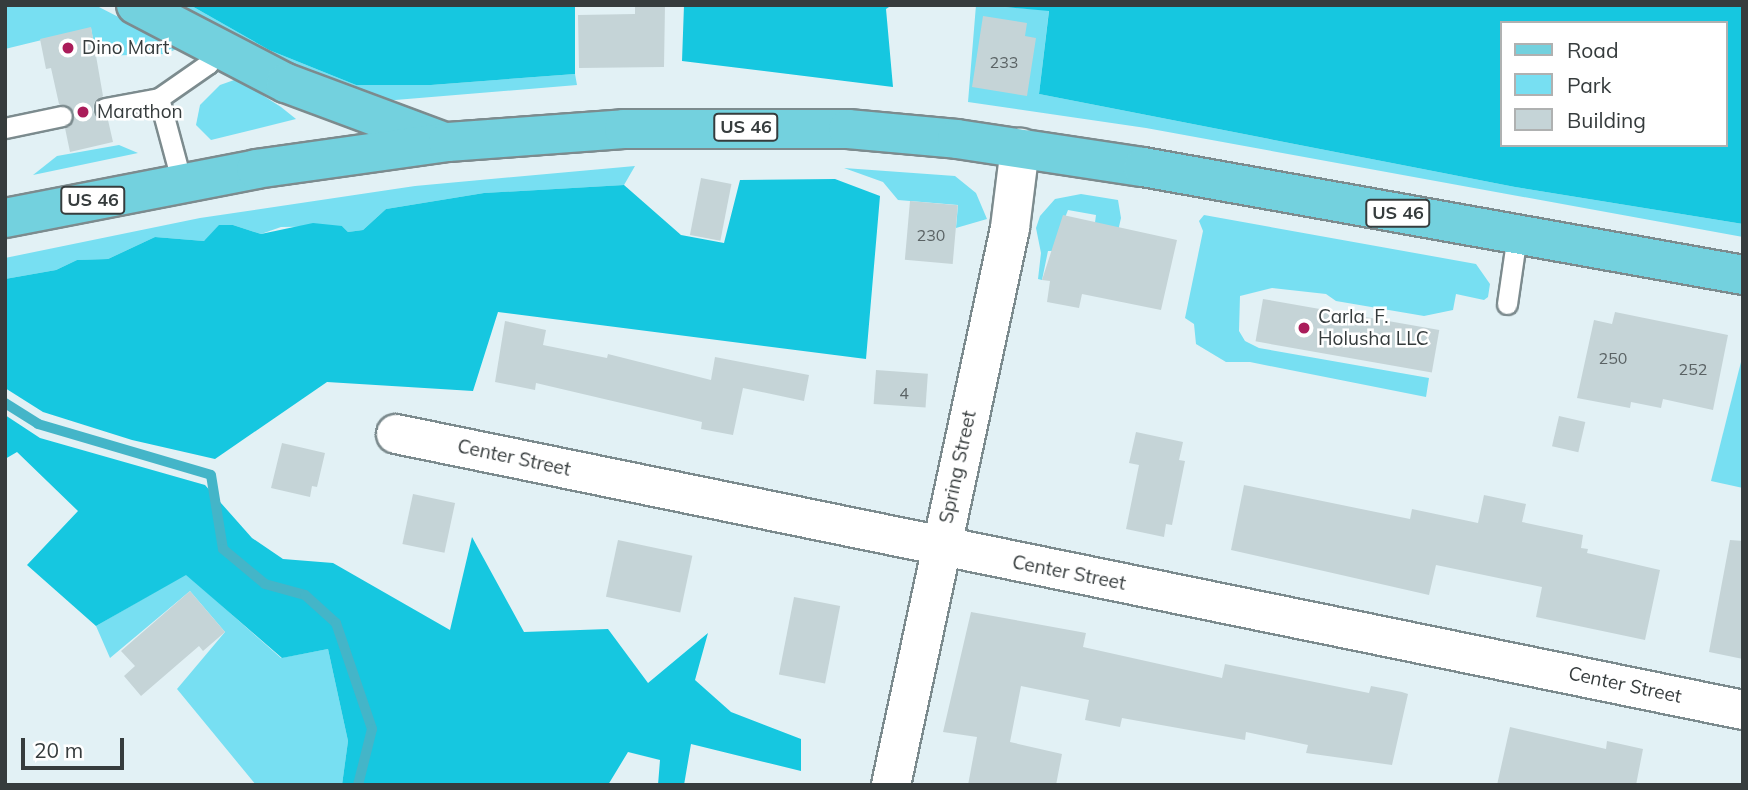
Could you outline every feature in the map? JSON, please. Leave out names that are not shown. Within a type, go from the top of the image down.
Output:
[{"type":"main road","points":[[136,5],[333,104],[448,142]]},
{"type":"main road","name":"US 46","points":[[5,218],[182,183],[448,142],[624,130],[775,127],[848,129],[1020,148],[1743,275]]},
{"type":"street","name":"Spring Street","points":[[891,785],[1010,228],[1020,148]]},
{"type":"street","name":"Center Street","points":[[396,434],[1743,710]]},
{"type":"lane","points":[[105,108],[159,98],[208,64],[218,48]]},
{"type":"lane","points":[[159,98],[182,183]]},
{"type":"lane","points":[[5,128],[62,116]]},
{"type":"lane","points":[[1507,304],[1517,235]]},
{"type":"green space","points":[[5,5],[95,5],[179,48],[165,54],[96,56],[91,28],[5,49]]},
{"type":"green space","points":[[174,5],[190,5],[269,50],[356,85],[431,85],[575,74],[577,85],[383,101],[313,76]]},
{"type":"green space","points":[[976,5],[1049,10],[1039,94],[1515,187],[1743,224],[1743,237],[1146,128],[968,102]]},
{"type":"green space","points":[[237,79],[296,119],[211,140],[196,125],[200,105],[220,85]]},
{"type":"green space","points":[[119,145],[138,153],[33,175],[57,156]]},
{"type":"green space","points":[[635,166],[624,185],[484,193],[386,209],[363,230],[348,232],[342,226],[281,227],[261,234],[233,225],[204,241],[155,237],[108,259],[77,260],[56,270],[5,279],[5,258],[200,218],[415,186]]},
{"type":"green space","points":[[844,168],[955,176],[976,193],[987,219],[956,228],[958,205],[898,200],[883,182]]},
{"type":"green space","points":[[1081,194],[1118,200],[1121,218],[1107,279],[1088,276],[1096,215],[1068,210],[1052,251],[1048,251],[1042,280],[1038,279],[1041,253],[1036,228],[1040,216],[1055,199]]},
{"type":"green space","points":[[1204,215],[1476,264],[1490,284],[1488,297],[1484,300],[1456,294],[1453,310],[1424,316],[1336,301],[1326,294],[1272,288],[1240,296],[1239,331],[1245,341],[1259,348],[1429,378],[1426,397],[1250,362],[1226,362],[1196,344],[1194,324],[1185,318],[1203,231],[1199,221]]},
{"type":"green space","points":[[1743,354],[1743,488],[1711,481]]},
{"type":"green space","points":[[186,574],[281,658],[328,649],[348,741],[342,785],[256,785],[177,689],[225,632],[190,591],[110,658],[96,626]]},
{"type":"shaded area","points":[[190,5],[575,5],[575,74],[431,85],[356,85],[269,50]]},
{"type":"shaded area","points":[[684,5],[892,5],[886,9],[893,87],[682,61]]},
{"type":"shaded area","points":[[984,5],[1743,5],[1743,224],[1515,187],[1039,94],[1049,11]]},
{"type":"shaded area","points":[[835,179],[880,196],[866,359],[498,312],[473,391],[327,382],[215,459],[132,440],[43,412],[5,388],[5,279],[56,270],[77,260],[108,259],[155,237],[204,241],[219,225],[233,225],[261,234],[313,223],[342,226],[348,232],[363,230],[386,209],[484,193],[624,185],[681,235],[724,243],[740,180]]},
{"type":"shaded area","points":[[5,415],[40,438],[205,485],[252,538],[283,559],[333,563],[450,630],[472,537],[524,632],[608,629],[648,683],[708,633],[695,680],[731,712],[801,739],[801,771],[691,744],[684,785],[658,785],[660,760],[628,752],[608,785],[342,785],[348,741],[328,649],[282,658],[186,575],[96,626],[27,565],[78,511],[17,452],[5,459]]},
{"type":"building","points":[[635,5],[665,5],[664,67],[579,68],[578,15],[635,14]]},
{"type":"building","points":[[983,16],[1027,23],[1025,36],[1036,38],[1027,96],[972,87]]},
{"type":"building","name":"Marathon","points":[[91,27],[103,96],[94,103],[93,111],[108,120],[113,142],[70,152],[65,128],[73,120],[74,113],[59,104],[51,68],[46,69],[40,39]]},
{"type":"building","points":[[701,178],[731,184],[720,241],[690,235]]},
{"type":"building","points":[[910,201],[958,205],[953,264],[905,260]]},
{"type":"building","points":[[1063,215],[1177,240],[1161,310],[1082,294],[1079,308],[1047,302],[1050,281],[1042,280]]},
{"type":"building","points":[[1263,299],[1439,330],[1432,372],[1256,341]]},
{"type":"building","points":[[1615,312],[1728,335],[1713,410],[1663,399],[1661,408],[1631,402],[1630,408],[1577,398],[1594,320],[1612,324]]},
{"type":"building","points":[[505,321],[546,330],[543,345],[607,358],[608,354],[711,380],[715,357],[809,375],[804,401],[743,388],[733,435],[701,429],[702,422],[536,383],[535,390],[495,382]]},
{"type":"building","points":[[876,370],[928,374],[926,408],[874,404]]},
{"type":"building","points":[[1559,416],[1585,422],[1578,452],[1552,446]]},
{"type":"building","points":[[1136,432],[1183,442],[1179,460],[1185,461],[1172,525],[1166,524],[1164,537],[1126,529],[1139,465],[1129,463]]},
{"type":"building","points":[[282,443],[325,453],[317,487],[312,486],[310,497],[271,488]]},
{"type":"building","points":[[1244,485],[1410,519],[1412,509],[1478,523],[1484,495],[1526,504],[1522,522],[1583,535],[1581,548],[1588,549],[1587,553],[1660,570],[1645,640],[1536,617],[1542,587],[1436,565],[1429,595],[1231,550]]},
{"type":"building","points":[[413,494],[455,503],[444,553],[402,544]]},
{"type":"building","points":[[618,540],[692,556],[680,613],[606,597]]},
{"type":"building","points":[[1730,540],[1743,541],[1743,659],[1709,652]]},
{"type":"building","points":[[190,591],[225,632],[203,651],[199,646],[141,696],[124,676],[135,666],[121,651]]},
{"type":"building","points":[[794,597],[840,606],[825,684],[779,675]]},
{"type":"building","points":[[971,612],[1086,633],[1083,647],[1222,678],[1225,664],[1369,693],[1371,686],[1408,694],[1392,765],[1306,753],[1308,745],[1246,732],[1245,740],[1122,718],[1120,727],[1085,720],[1089,700],[1021,686],[1010,742],[1062,754],[1056,785],[968,785],[977,737],[943,732]]},
{"type":"building","points":[[1510,727],[1606,749],[1607,741],[1643,749],[1636,785],[1497,785]]},
{"type":"waterway","points":[[5,403],[38,424],[211,475],[223,549],[265,584],[305,595],[336,623],[372,729],[358,785]]},
{"type":"place","name":"Dino Mart","points":[[68,48]]},
{"type":"place","name":"Marathon","points":[[83,112]]},
{"type":"place","name":"Carla. F. Holusha LLC","points":[[1304,328]]}]
